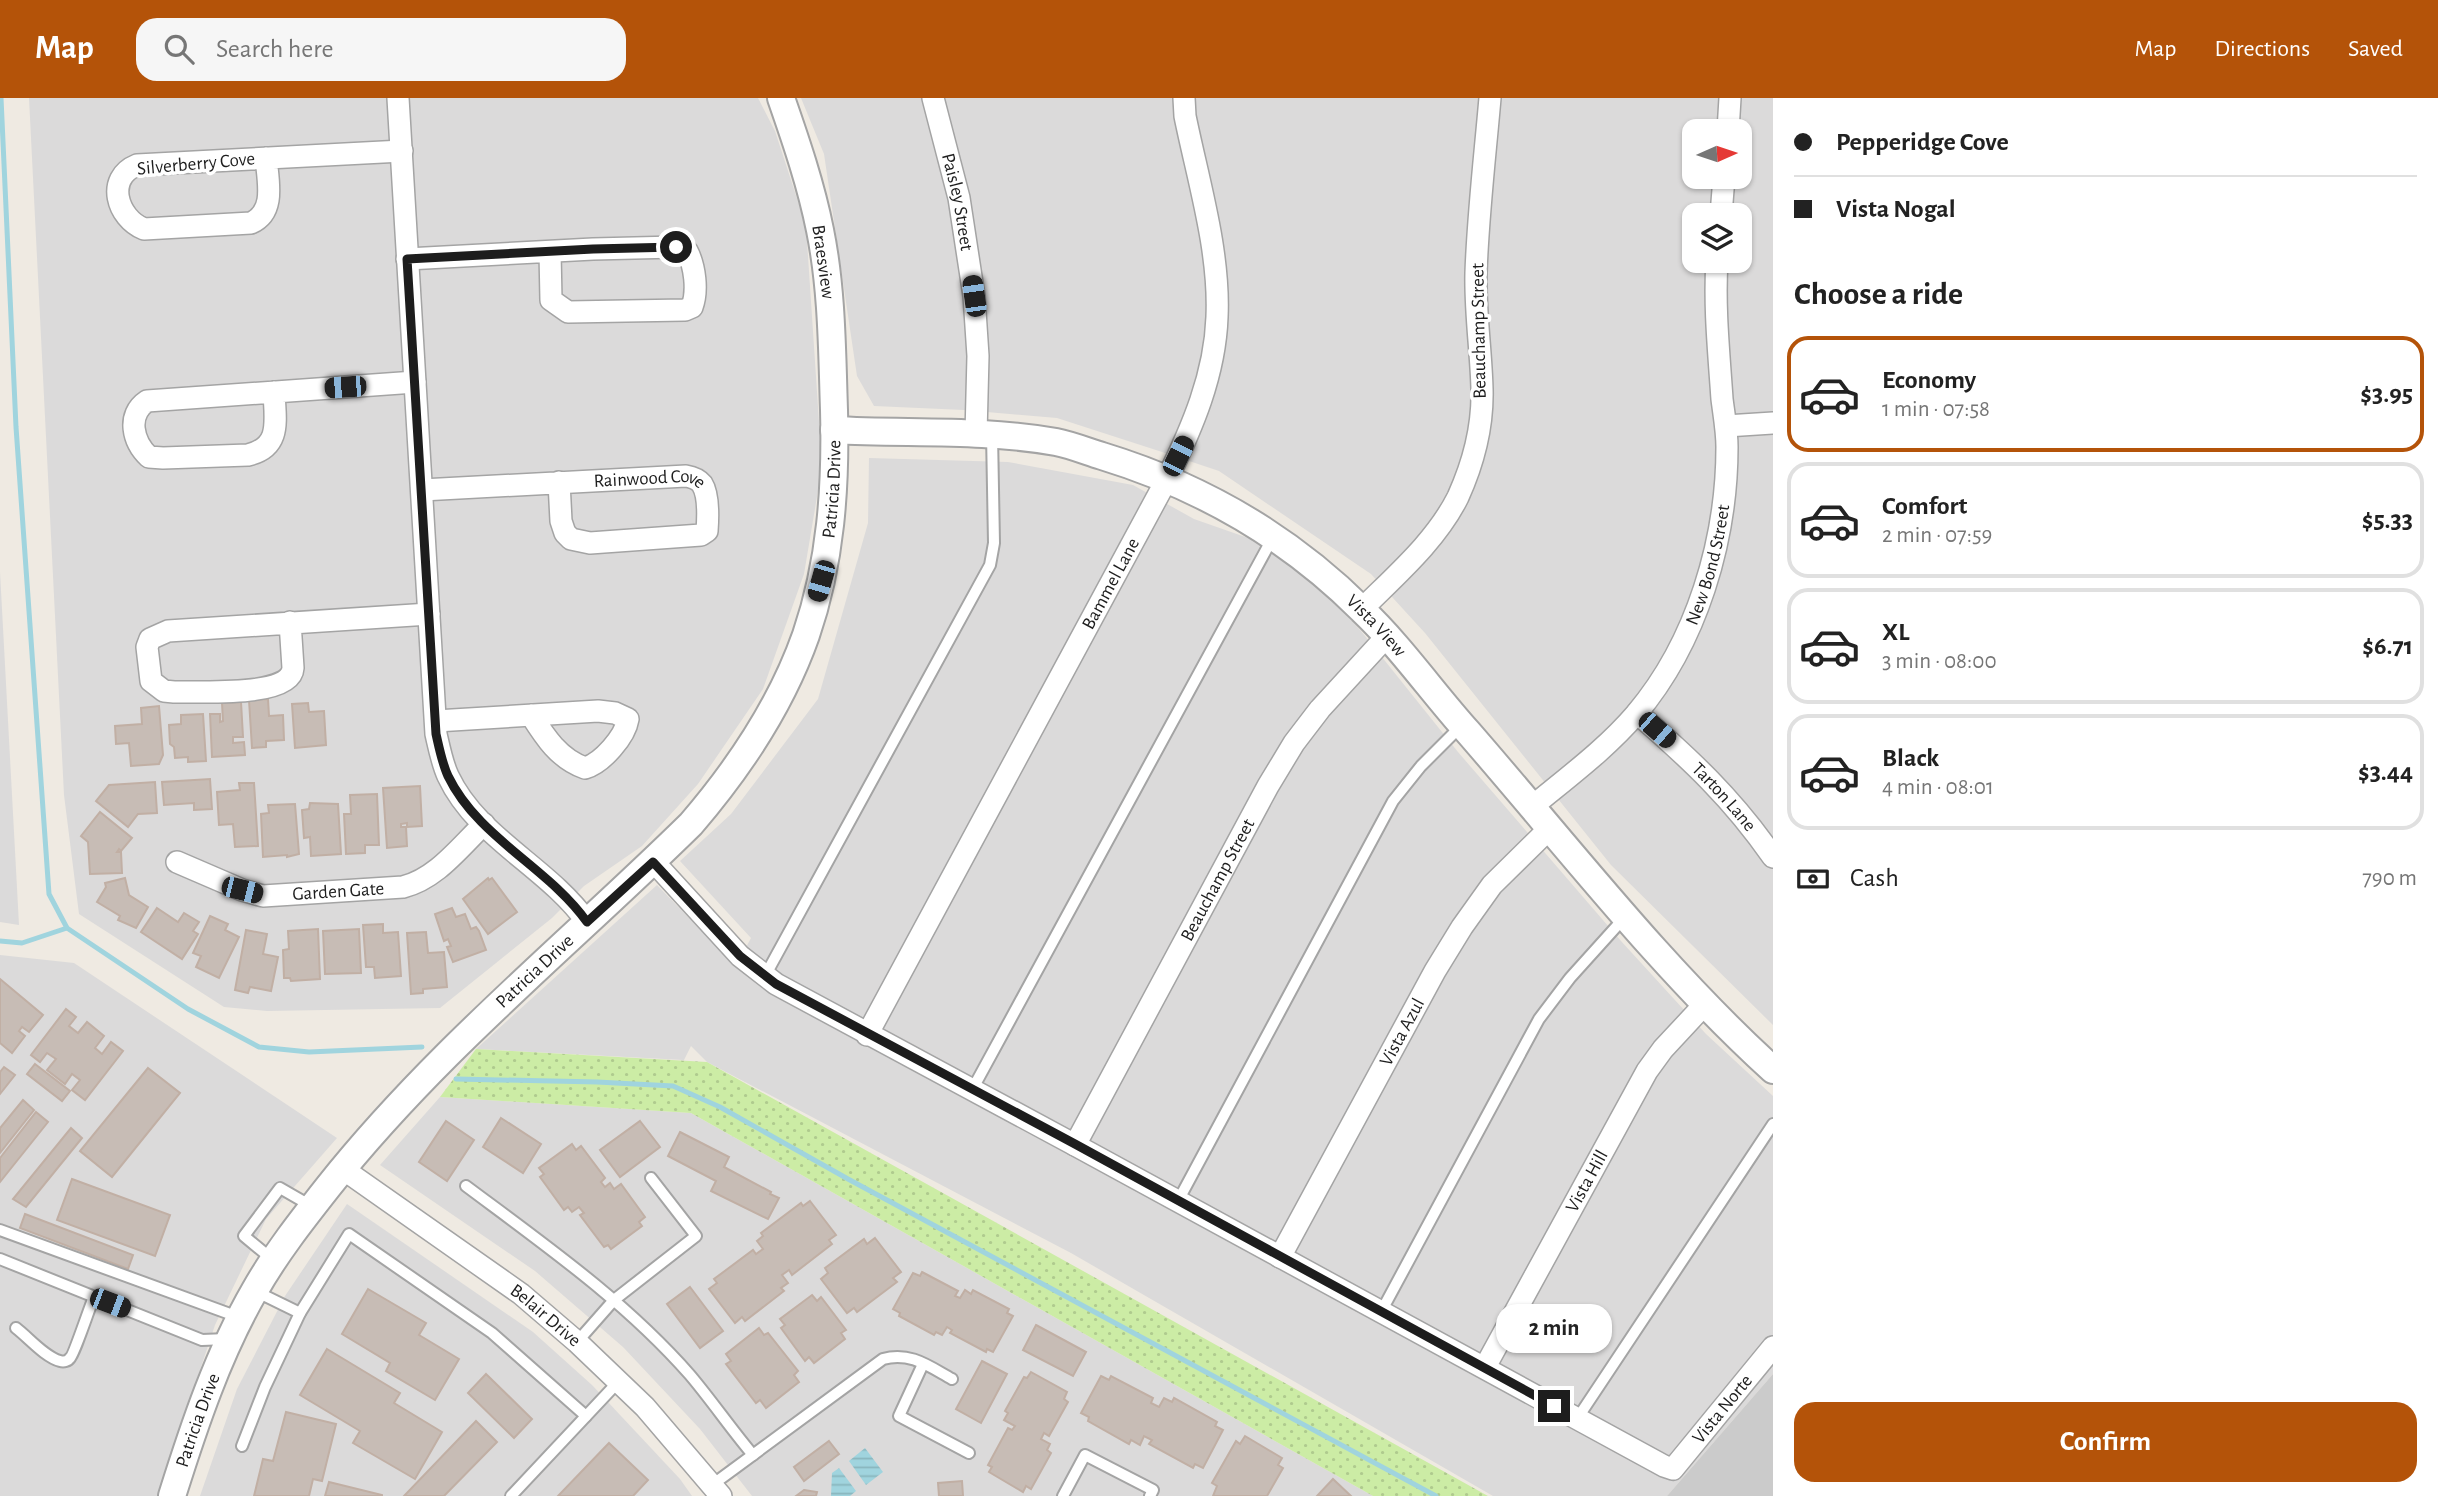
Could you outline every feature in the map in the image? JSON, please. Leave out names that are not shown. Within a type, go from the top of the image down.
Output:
[{"type":"street","points":[[398,98],[429,614],[440,749],[448,776],[466,804],[484,824],[574,904],[587,922]]},
{"type":"street","name":"Braesview","points":[[781,98],[801,154],[820,232],[833,337],[834,430]]},
{"type":"street","name":"Paisley Street","points":[[933,98],[960,198],[974,296],[984,434]]},
{"type":"street","name":"Bammel Lane","points":[[867,1035],[1167,480],[1186,440],[1206,385],[1217,319],[1215,262],[1185,116],[1184,98]]},
{"type":"street","name":"Beauchamp Street","points":[[1362,609],[1423,548],[1443,522],[1457,498],[1475,447],[1482,390],[1477,335],[1476,272],[1490,98]]},
{"type":"street","points":[[1729,119],[1730,98]]},
{"type":"street","name":"Silverberry Cove","points":[[266,158],[269,198],[267,209],[260,219],[251,223],[144,229],[133,224],[119,206],[119,184],[122,176],[137,165],[266,158],[402,151]]},
{"type":"street","points":[[407,259],[550,252],[676,247],[687,251],[692,260],[695,298],[692,307],[685,310],[568,312],[551,300],[550,252]]},
{"type":"street","name":"New Bond Street","points":[[1533,806],[1599,751],[1637,713],[1673,659],[1692,620],[1709,575],[1720,532],[1726,489],[1726,426],[1717,273]]},
{"type":"street","points":[[274,392],[275,429],[272,440],[258,452],[248,455],[149,457],[136,442],[136,413],[147,401],[415,382]]},
{"type":"street","points":[[1726,426],[1773,423]]},
{"type":"street","name":"Vista View","points":[[834,430],[984,434],[1058,443],[1125,463],[1194,490],[1274,536],[1362,609],[1533,806],[1625,917],[1704,1005],[1773,1070]]},
{"type":"street","name":"Patricia Drive","points":[[172,1496],[188,1444],[235,1328],[285,1242],[372,1133],[443,1058],[691,824],[727,782],[759,736],[785,687],[806,635],[821,581],[831,527],[835,478],[834,430]]},
{"type":"street","name":"Rainwood Cove","points":[[422,490],[559,482],[686,476],[696,478],[702,484],[707,531],[701,535],[634,541],[580,542],[565,533],[559,482]]},
{"type":"street","points":[[290,622],[293,675],[287,681],[268,689],[174,692],[164,691],[151,681],[147,647],[150,639],[168,631],[290,622],[429,614]]},
{"type":"street","name":"Beauchamp Street","points":[[1075,1144],[1274,775],[1320,709],[1387,636]]},
{"type":"street","name":"Tarton Lane","points":[[1637,713],[1696,765],[1734,804],[1773,857]]},
{"type":"street","points":[[436,721],[531,715]]},
{"type":"street","name":"Garden Gate","points":[[177,862],[242,890],[263,896],[403,887],[430,876],[484,824]]},
{"type":"street","name":"Vista Azul","points":[[1280,1257],[1435,971],[1462,927],[1492,885],[1550,828]]},
{"type":"street","points":[[653,862],[740,956],[776,984],[1577,1419]]},
{"type":"street","name":"Vista Hill","points":[[1485,1367],[1647,1071],[1663,1049],[1704,1005]]},
{"type":"street","name":"Belair Drive","points":[[343,1169],[522,1294],[645,1407],[716,1490]]},
{"type":"street","name":"Vista Norte","points":[[1577,1419],[1673,1469],[1773,1347]]},
{"type":"lane","points":[[765,976],[990,565],[993,543],[984,434]]},
{"type":"lane","points":[[971,1090],[1274,536]]},
{"type":"lane","points":[[1178,1201],[1393,801],[1421,766],[1462,725]]},
{"type":"lane","points":[[1381,1312],[1539,1019],[1570,978],[1625,917]]},
{"type":"lane","points":[[1577,1419],[1773,1124]]},
{"type":"lane","points":[[577,1342],[614,1300],[696,1236],[651,1178]]},
{"type":"lane","points":[[466,1186],[581,1271],[614,1300],[689,1375],[752,1455]]},
{"type":"lane","points":[[274,1260],[244,1236],[280,1188],[313,1207]]},
{"type":"lane","points":[[0,1230],[235,1328]]},
{"type":"lane","points":[[242,1446],[265,1387],[300,1313],[349,1234],[492,1333],[586,1416]]},
{"type":"lane","points":[[0,1259],[202,1340],[235,1328]]},
{"type":"lane","points":[[255,1290],[300,1313]]},
{"type":"lane","points":[[16,1328],[48,1354],[59,1361],[66,1361],[71,1358],[75,1349],[94,1297]]},
{"type":"lane","points":[[716,1490],[752,1455],[883,1359],[895,1355],[911,1357],[952,1379]]},
{"type":"lane","points":[[923,1364],[899,1416],[970,1454]]},
{"type":"lane","points":[[511,1496],[619,1381]]},
{"type":"lane","points":[[1063,1496],[1085,1455],[1153,1490],[1150,1496]]},
{"type":"shaded area","points":[[29,98],[758,98],[775,131],[806,226],[822,467],[804,574],[763,689],[698,784],[642,846],[584,886],[552,918],[440,1008],[267,1011],[224,1007],[79,914],[64,795]]},
{"type":"shaded area","points":[[801,98],[1773,98],[1773,1025],[1611,865],[1425,633],[1371,574],[1219,471],[1057,418],[874,406],[857,376],[824,154]]},
{"type":"shaded area","points":[[869,458],[1008,462],[1133,485],[1194,519],[1251,539],[1317,583],[1361,631],[1458,752],[1621,941],[1706,1034],[1773,1096],[1773,1374],[1667,1496],[1493,1496],[1071,1253],[707,1062],[691,1046],[684,1060],[476,1049],[657,885],[736,966],[751,938],[680,861],[731,814],[818,699],[868,523]]},
{"type":"shaded area","points":[[0,572],[19,925],[0,922]]},
{"type":"shaded area","points":[[0,955],[74,963],[337,1138],[266,1219],[215,1325],[158,1496],[0,1496]]},
{"type":"shaded area","points":[[440,1097],[691,1113],[1373,1496],[752,1496],[700,1429],[623,1347],[535,1271],[380,1165]]},
{"type":"shaded area","points":[[347,1204],[533,1332],[592,1385],[680,1479],[692,1496],[200,1496],[237,1389],[285,1296]]},
{"type":"shaded area","points":[[1773,1374],[1773,1496],[1667,1496]]},
{"type":"green space","points":[[476,1049],[707,1062],[1488,1496],[1373,1496],[691,1113],[440,1097]]},
{"type":"water","points":[[865,1448],[883,1472],[866,1485],[849,1461]]},
{"type":"water","points":[[839,1468],[856,1491],[850,1496],[831,1496],[832,1473]]},
{"type":"building","points":[[268,699],[269,716],[283,715],[284,740],[266,741],[266,747],[252,748],[249,700]]},
{"type":"building","points":[[241,702],[243,737],[233,737],[233,743],[244,742],[245,755],[212,757],[210,714],[220,714],[220,722],[223,721],[222,703]]},
{"type":"building","points":[[308,703],[309,712],[324,711],[326,745],[295,748],[292,704]]},
{"type":"building","points":[[159,706],[163,755],[159,764],[131,766],[129,743],[116,744],[115,726],[142,724],[141,708]]},
{"type":"building","points":[[203,714],[206,761],[188,762],[188,757],[175,758],[174,747],[170,744],[169,725],[181,724],[181,715]]},
{"type":"building","points":[[210,779],[212,809],[194,810],[194,803],[164,805],[162,782]]},
{"type":"building","points":[[155,782],[157,813],[138,814],[128,827],[96,801],[109,785]]},
{"type":"building","points":[[239,783],[254,783],[258,846],[235,847],[233,824],[219,825],[217,792],[240,790]]},
{"type":"building","points":[[420,786],[422,826],[407,827],[407,823],[401,824],[401,827],[406,827],[407,846],[387,848],[383,788]]},
{"type":"building","points":[[377,794],[379,845],[365,845],[365,853],[346,854],[344,814],[351,814],[350,795]]},
{"type":"building","points":[[310,803],[338,804],[341,854],[311,856],[310,837],[304,838],[302,810],[309,809]]},
{"type":"building","points":[[295,804],[299,854],[263,857],[261,814],[269,813],[268,805]]},
{"type":"building","points":[[100,812],[132,838],[117,852],[121,852],[122,873],[90,874],[88,842],[81,836]]},
{"type":"building","points":[[125,878],[129,895],[148,907],[136,928],[118,920],[120,916],[97,902],[106,887],[105,883]]},
{"type":"building","points":[[488,878],[492,878],[517,912],[488,934],[463,899]]},
{"type":"building","points":[[157,908],[178,922],[184,913],[199,922],[193,931],[198,934],[182,959],[141,932]]},
{"type":"building","points":[[452,908],[456,917],[465,914],[471,929],[476,927],[486,950],[453,962],[447,947],[451,946],[448,939],[444,941],[435,914]]},
{"type":"building","points":[[210,916],[228,924],[225,930],[239,937],[219,978],[196,967],[201,956],[193,953]]},
{"type":"building","points":[[383,924],[383,933],[398,932],[401,976],[375,978],[374,967],[366,967],[363,925]]},
{"type":"building","points":[[318,929],[320,979],[291,981],[290,978],[284,978],[283,950],[289,949],[288,931]]},
{"type":"building","points":[[359,929],[361,973],[325,974],[323,931]]},
{"type":"building","points":[[246,930],[267,934],[263,954],[278,957],[271,991],[250,987],[248,993],[235,990]]},
{"type":"building","points":[[426,932],[428,953],[444,952],[447,987],[423,989],[423,993],[411,994],[407,933]]},
{"type":"building","points":[[0,979],[43,1015],[29,1032],[22,1027],[19,1031],[25,1036],[12,1053],[0,1043]]},
{"type":"building","points":[[66,1009],[76,1017],[69,1026],[78,1033],[87,1022],[104,1036],[95,1048],[102,1054],[111,1042],[123,1051],[85,1100],[72,1090],[80,1080],[72,1074],[65,1084],[47,1070],[56,1059],[47,1053],[40,1062],[31,1055]]},
{"type":"building","points":[[35,1064],[70,1091],[62,1101],[27,1074]]},
{"type":"building","points":[[4,1067],[15,1075],[0,1094],[0,1072]]},
{"type":"building","points":[[148,1068],[180,1093],[112,1177],[80,1151]]},
{"type":"building","points":[[23,1100],[34,1110],[0,1153],[0,1128]]},
{"type":"building","points":[[36,1112],[48,1122],[0,1182],[0,1158]]},
{"type":"building","points":[[501,1118],[541,1144],[523,1173],[483,1147]]},
{"type":"building","points":[[446,1121],[474,1140],[447,1181],[419,1162]]},
{"type":"building","points":[[640,1121],[660,1147],[620,1177],[600,1150]]},
{"type":"building","points":[[71,1128],[82,1138],[26,1207],[13,1199]]},
{"type":"building","points":[[680,1132],[729,1157],[724,1167],[779,1198],[768,1219],[711,1191],[716,1181],[668,1156]]},
{"type":"building","points":[[572,1144],[576,1150],[581,1146],[605,1178],[601,1182],[605,1187],[610,1183],[614,1189],[621,1184],[645,1217],[639,1222],[642,1226],[611,1249],[608,1245],[604,1247],[580,1215],[584,1213],[579,1207],[572,1212],[568,1207],[564,1210],[540,1177],[544,1174],[539,1168]]},
{"type":"building","points":[[72,1179],[170,1215],[155,1256],[57,1220]]},
{"type":"building","points":[[810,1201],[836,1235],[829,1240],[832,1244],[792,1275],[789,1270],[782,1275],[788,1283],[781,1288],[784,1291],[745,1321],[742,1317],[735,1323],[709,1289],[717,1283],[714,1279],[753,1250],[756,1254],[763,1249],[757,1241],[763,1236],[761,1233],[801,1203],[803,1206]]},
{"type":"building","points":[[25,1214],[133,1255],[128,1269],[20,1228]]},
{"type":"building","points":[[875,1238],[901,1272],[893,1278],[897,1282],[857,1312],[854,1308],[847,1313],[821,1279],[828,1273],[825,1268],[864,1239],[867,1244]]},
{"type":"building","points":[[922,1272],[958,1291],[955,1296],[960,1298],[965,1290],[971,1294],[973,1290],[1009,1309],[1007,1313],[1013,1316],[993,1352],[987,1349],[986,1352],[950,1333],[952,1330],[947,1327],[942,1335],[936,1332],[934,1335],[899,1316],[900,1313],[893,1309],[913,1273],[920,1276]]},
{"type":"building","points":[[690,1287],[723,1331],[700,1348],[667,1304]]},
{"type":"building","points":[[368,1289],[426,1323],[419,1335],[459,1359],[435,1400],[386,1371],[390,1363],[342,1334]]},
{"type":"building","points":[[812,1295],[817,1301],[821,1297],[846,1330],[841,1333],[845,1339],[814,1363],[809,1357],[805,1361],[781,1328],[785,1325],[780,1319]]},
{"type":"building","points":[[1036,1325],[1086,1352],[1073,1376],[1023,1350]]},
{"type":"building","points":[[759,1328],[764,1335],[768,1333],[798,1371],[794,1375],[799,1382],[766,1408],[760,1400],[756,1403],[726,1364],[731,1361],[726,1354]]},
{"type":"building","points":[[327,1349],[400,1393],[394,1403],[442,1432],[415,1479],[353,1443],[360,1431],[300,1395]]},
{"type":"building","points":[[982,1361],[1007,1374],[981,1423],[956,1409]]},
{"type":"building","points":[[1031,1372],[1067,1392],[1064,1399],[1068,1402],[1049,1436],[1044,1433],[1041,1439],[1050,1444],[1047,1450],[1051,1453],[1031,1489],[1026,1486],[1023,1492],[989,1472],[992,1467],[988,1465],[1008,1428],[1012,1430],[1015,1426],[1004,1420],[1008,1413],[1005,1411],[1024,1377],[1027,1378]]},
{"type":"building","points":[[486,1374],[532,1419],[514,1438],[468,1393]]},
{"type":"building","points":[[1101,1376],[1109,1380],[1111,1376],[1153,1398],[1151,1403],[1159,1407],[1164,1398],[1172,1402],[1174,1398],[1217,1422],[1215,1426],[1223,1430],[1203,1468],[1195,1464],[1193,1468],[1149,1444],[1152,1440],[1144,1436],[1140,1445],[1131,1440],[1129,1444],[1088,1421],[1089,1417],[1081,1413]]},
{"type":"building","points":[[286,1412],[336,1424],[322,1481],[313,1479],[309,1496],[254,1496],[263,1459],[273,1461]]},
{"type":"building","points":[[476,1421],[497,1442],[444,1496],[404,1496]]},
{"type":"building","points":[[1245,1436],[1282,1458],[1278,1465],[1283,1468],[1267,1496],[1213,1496],[1217,1486],[1212,1483],[1236,1441],[1240,1444]]},
{"type":"building","points":[[829,1441],[839,1454],[804,1481],[794,1467]]},
{"type":"building","points":[[609,1443],[648,1480],[633,1496],[558,1496]]},
{"type":"building","points":[[1333,1479],[1351,1496],[1317,1496]]},
{"type":"building","points":[[962,1481],[963,1496],[939,1496],[938,1483]]},
{"type":"building","points":[[329,1482],[382,1495],[382,1496],[325,1496]]},
{"type":"building","points":[[804,1490],[817,1492],[816,1496],[796,1496]]},
{"type":"waterway","points":[[1,98],[16,427],[49,894],[67,928],[188,1009],[259,1047],[309,1052],[422,1047]]},
{"type":"waterway","points":[[0,941],[22,943],[67,928]]},
{"type":"waterway","points":[[456,1079],[673,1086],[720,1107],[848,1179],[1436,1496]]},
{"type":"route","points":[[676,247],[407,259],[436,734],[448,776],[466,804],[484,824],[574,904],[587,922],[653,862],[740,956],[776,984],[1554,1406]]}]
